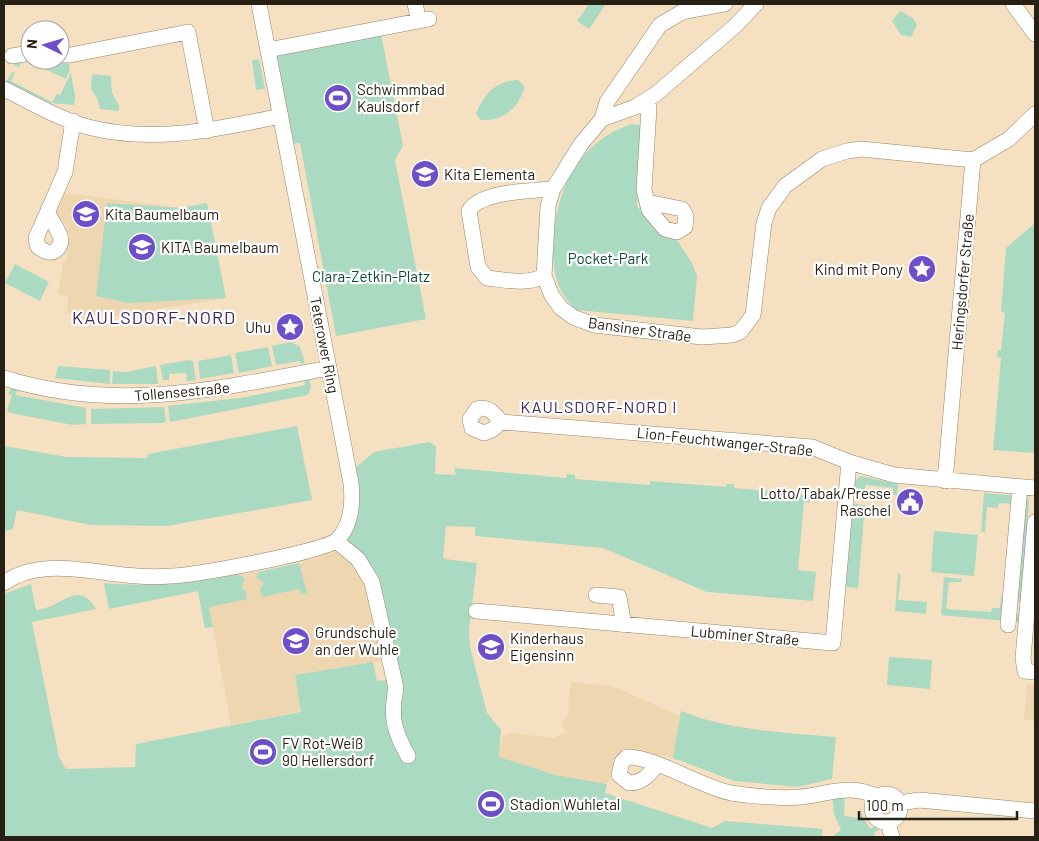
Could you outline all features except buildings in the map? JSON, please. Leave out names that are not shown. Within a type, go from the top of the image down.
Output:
[{"type":"street","name":"Teterower Ring","points":[[259,4],[353,499],[345,530],[336,541]]},
{"type":"street","points":[[268,50],[424,20],[416,4]]},
{"type":"street","points":[[725,4],[682,12],[660,25],[607,102],[602,119],[612,117],[647,100],[735,26],[756,4]]},
{"type":"street","points":[[1013,4],[1035,34]]},
{"type":"street","points":[[70,55],[188,32],[207,131]]},
{"type":"street","points":[[12,56],[20,55]]},
{"type":"street","points":[[4,89],[73,121],[96,128],[149,136],[207,131],[281,116]]},
{"type":"street","points":[[647,100],[649,108],[644,190],[647,202]]},
{"type":"street","points":[[973,160],[1008,139],[1035,114]]},
{"type":"street","name":"Bansiner Straße","points":[[602,119],[581,144],[554,189],[546,223],[544,276],[552,296],[573,317],[588,324],[702,337],[732,335],[740,332],[753,316],[764,223],[770,208],[785,186],[822,158],[861,149],[973,160]]},
{"type":"street","points":[[48,214],[65,172],[73,121]]},
{"type":"street","name":"Heringsdorfer Straße","points":[[945,481],[973,160]]},
{"type":"street","points":[[544,276],[534,281],[487,278],[478,268],[469,211],[473,204],[490,197],[554,189]]},
{"type":"street","name":"Tollensestraße","points":[[4,378],[50,390],[89,395],[152,396],[238,386],[329,368]]},
{"type":"street","name":"Lion-Feuchtwanger-Straße","points":[[501,422],[812,447],[849,462],[894,475],[1028,488]]},
{"type":"street","name":"Lubminer Straße","points":[[476,611],[833,643],[849,462]]},
{"type":"street","points":[[1008,625],[1028,488]]},
{"type":"street","points":[[1035,522],[1024,658],[1025,672],[1035,672]]},
{"type":"street","points":[[4,583],[20,574],[36,569],[137,576],[172,576],[286,556],[336,541],[358,559],[372,582],[396,688],[392,706],[393,723],[408,756]]},
{"type":"street","points":[[596,595],[619,597],[624,625]]},
{"type":"street","points":[[657,765],[710,787],[732,793],[800,797],[825,791],[852,788],[878,796],[892,795],[900,803],[900,812],[890,830],[875,817],[872,810],[873,802],[878,796]]},
{"type":"street","points":[[900,803],[919,800],[1035,810]]},
{"type":"shaded area","name":"KITA Baumelbaum","points":[[65,193],[181,208],[207,203],[226,298],[110,317],[67,313],[68,296],[58,294],[63,262],[66,262],[70,233],[67,232],[67,226],[56,215]]},
{"type":"shaded area","name":"Grundschule an der Wuhle","points":[[342,550],[366,577],[381,661],[295,675],[301,711],[231,725],[213,627],[205,628],[196,583],[297,564]]},
{"type":"shaded area","points":[[571,682],[612,686],[680,716],[673,758],[661,755],[660,759],[619,756],[607,784],[556,775],[499,757],[502,736],[512,733],[554,738],[566,732],[562,724],[568,714]]},
{"type":"shaded area","points":[[1027,684],[1035,685],[1035,721],[1024,720]]},
{"type":"green space","points":[[589,4],[606,4],[589,29],[577,21]]},
{"type":"green space","points":[[900,11],[913,18],[917,25],[911,37],[901,35],[892,21]]},
{"type":"green space","name":"Clara-Zetkin-Platz","points":[[381,34],[403,146],[395,160],[426,319],[336,336],[300,143],[292,144],[274,54]]},
{"type":"green space","points":[[20,57],[19,67],[13,65]]},
{"type":"green space","points":[[259,59],[265,89],[256,90],[252,60]]},
{"type":"green space","points":[[47,70],[70,70],[66,79]]},
{"type":"green space","points":[[12,72],[15,73],[11,81],[52,102],[57,94],[60,95],[71,73],[75,96],[74,105],[50,103],[6,82]]},
{"type":"green space","points":[[92,74],[111,76],[112,93],[119,106],[119,111],[100,109],[97,98],[91,89]]},
{"type":"green space","points":[[518,80],[525,87],[514,107],[503,116],[481,120],[476,114],[487,94],[503,83]]},
{"type":"green space","name":"Pocket-Park","points":[[632,124],[641,125],[637,206],[660,235],[676,239],[692,263],[697,276],[693,321],[577,310],[564,296],[557,279],[553,261],[553,242],[559,204],[565,186],[585,155],[598,142]]},
{"type":"green space","name":"KITA Baumelbaum","points":[[107,203],[181,208],[207,203],[226,298],[128,303],[96,296]]},
{"type":"green space","points":[[1035,223],[1035,453],[993,450],[1001,358],[997,357],[998,350],[1001,350],[1005,313],[1001,312],[1006,248]]},
{"type":"green space","points":[[15,264],[49,282],[40,301],[5,283]]},
{"type":"green space","points":[[291,342],[300,347],[305,363],[301,364],[300,361],[276,365],[272,346]]},
{"type":"green space","points":[[268,347],[272,366],[239,373],[235,353]]},
{"type":"green space","points":[[231,355],[234,373],[200,379],[198,361]]},
{"type":"green space","points":[[193,361],[196,380],[187,381],[186,373],[169,374],[169,380],[163,380],[160,365]]},
{"type":"green space","points":[[58,366],[110,370],[110,384],[55,378]]},
{"type":"green space","points":[[156,366],[158,384],[112,384],[113,371],[126,372]]},
{"type":"green space","points":[[309,378],[311,387],[308,395],[170,422],[168,406],[240,398],[305,385],[304,379]]},
{"type":"green space","points":[[13,385],[18,387],[16,395],[86,408],[86,424],[73,425],[10,413],[7,411],[12,395],[8,394]]},
{"type":"green space","points":[[164,407],[166,421],[163,423],[91,424],[91,409]]},
{"type":"green space","points":[[297,426],[312,500],[167,526],[91,525],[17,510],[13,529],[4,531],[4,446],[67,457],[147,458],[148,454]]},
{"type":"green space","points":[[429,442],[436,446],[435,474],[456,475],[454,468],[566,478],[567,474],[575,475],[575,479],[650,485],[650,481],[726,487],[727,484],[734,484],[734,488],[811,495],[810,502],[804,502],[798,570],[816,572],[813,601],[707,592],[603,548],[475,536],[475,527],[446,526],[443,557],[445,559],[477,563],[469,630],[470,647],[487,713],[501,730],[499,757],[556,775],[607,784],[605,793],[712,828],[725,821],[822,829],[822,837],[4,837],[4,594],[31,584],[36,610],[54,605],[76,595],[89,600],[96,609],[32,622],[59,757],[66,769],[135,767],[136,744],[301,712],[295,675],[373,662],[377,681],[396,679],[378,584],[347,539],[354,469],[374,452]]},
{"type":"green space","points":[[860,476],[898,484],[897,495],[893,495],[893,488],[866,485],[865,493],[874,494],[874,497],[854,496],[855,482]]},
{"type":"green space","points":[[984,493],[1028,497],[1021,602],[1014,602],[1014,613],[1020,613],[1019,622],[941,615],[944,577],[962,579],[962,582],[949,582],[946,609],[991,612],[992,608],[1000,608],[1001,597],[1005,598],[1013,504],[999,503],[998,508],[987,507],[985,532],[981,532]]},
{"type":"green space","points":[[853,504],[865,505],[858,588],[846,587]]},
{"type":"green space","points":[[934,531],[978,535],[974,576],[931,572]]},
{"type":"green space","points":[[299,563],[307,593],[301,594],[299,589],[262,597],[260,588],[264,583],[256,578],[259,572]]},
{"type":"green space","points":[[239,574],[245,579],[241,588],[245,590],[247,599],[209,607],[213,627],[205,628],[198,591],[109,609],[104,583],[138,585],[172,583]]},
{"type":"green space","points":[[898,574],[901,574],[898,600],[927,602],[926,614],[895,611]]},
{"type":"green space","points":[[889,657],[932,660],[930,689],[887,685]]},
{"type":"green space","points":[[681,711],[700,718],[738,727],[836,737],[832,779],[798,787],[734,781],[673,758]]},
{"type":"green space","points":[[845,794],[844,816],[860,818],[862,812],[863,819],[871,829],[877,824],[881,829],[874,832],[875,837],[832,837],[841,830],[834,814],[832,796]]},
{"type":"place","name":"Schwimmbad Kaulsdorf","points":[[338,98]]},
{"type":"place","name":"Kita Elementa","points":[[425,174]]},
{"type":"place","name":"Kita Baumelbaum","points":[[86,214]]},
{"type":"place","name":"KITA Baumelbaum","points":[[142,247]]},
{"type":"place","name":"Kind mit Pony","points":[[922,269]]},
{"type":"place","name":"Uhu","points":[[290,327]]},
{"type":"place","name":"Lotto/Tabak/Presse Raschel","points":[[910,502]]},
{"type":"place","name":"Grundschule an der Wuhle","points":[[296,641]]},
{"type":"place","name":"Kinderhaus Eigensinn","points":[[491,647]]},
{"type":"place","name":"FV Rot-Weiß 90 Hellersdorf","points":[[263,752]]},
{"type":"place","name":"Stadion Wuhletal","points":[[491,804]]},
{"type":"district","name":"KAULSDORF-NORD","points":[[154,317]]},
{"type":"district","name":"KAULSDORF-NORD I","points":[[599,406]]}]
